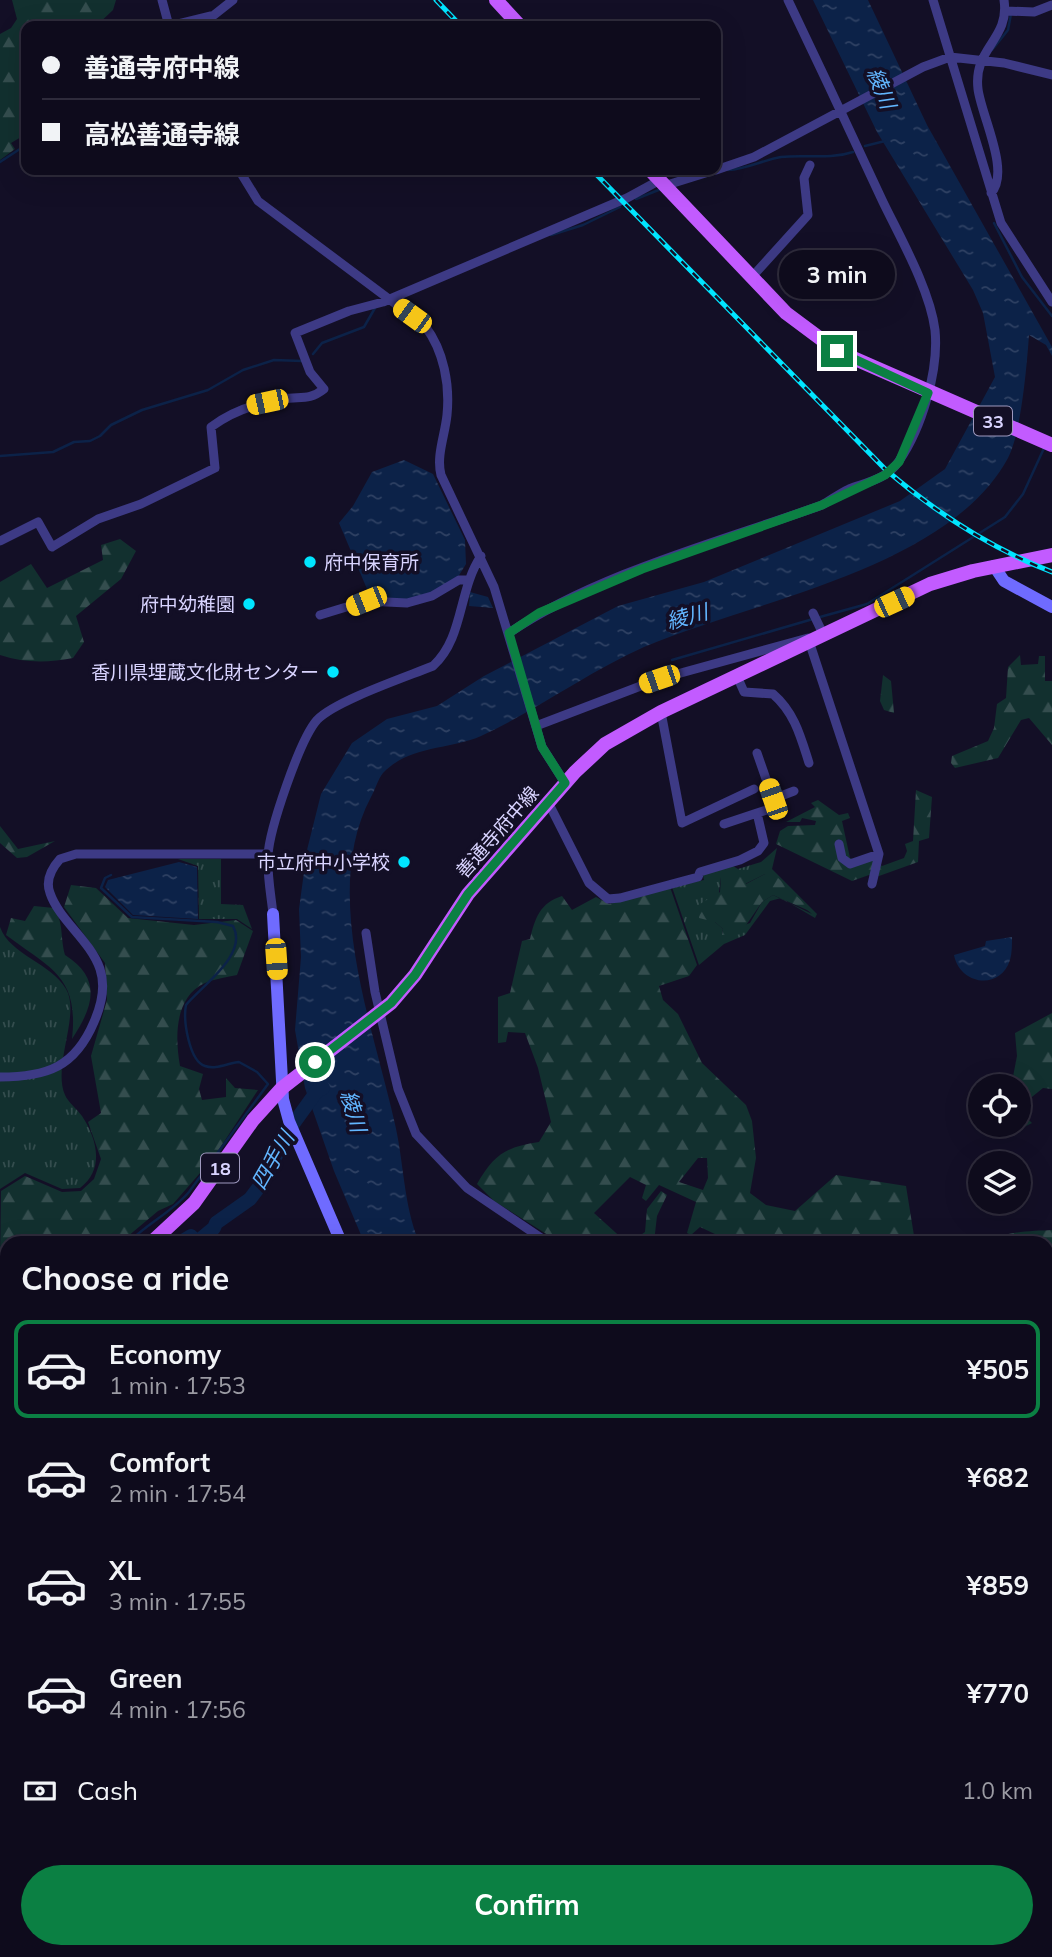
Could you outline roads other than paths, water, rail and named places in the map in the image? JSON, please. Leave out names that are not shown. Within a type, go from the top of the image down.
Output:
[{"type":"main road","points":[[496,0],[515,21]]},
{"type":"main road","name":"33","points":[[659,178],[786,313],[837,351],[1052,445]]},
{"type":"main road","name":"善通寺府中線","points":[[158,1236],[194,1203],[253,1120],[282,1088],[378,1016],[415,975],[468,894],[565,783],[605,744],[661,712],[737,676],[816,626],[930,584],[994,566],[1052,555]]},
{"type":"street","points":[[162,0],[168,21]]},
{"type":"street","points":[[189,21],[214,15],[233,0]]},
{"type":"street","points":[[511,637],[539,613],[642,569],[822,505],[885,475],[899,462],[931,394],[936,360],[931,312],[904,245],[788,0]]},
{"type":"street","points":[[933,0],[1001,222],[1052,302]]},
{"type":"street","points":[[991,193],[995,188],[997,164],[977,88],[980,60],[1002,29],[1009,11],[1004,0]]},
{"type":"street","points":[[1009,11],[1034,12],[1052,5]]},
{"type":"street","points":[[721,168],[754,157],[923,67],[950,57],[980,60],[1052,75]]},
{"type":"street","points":[[751,278],[808,215],[804,178],[810,165]]},
{"type":"street","points":[[242,175],[258,201],[425,326],[442,357],[447,415],[440,471],[481,556],[511,637],[548,760],[565,783]]},
{"type":"street","points":[[0,541],[38,522],[52,547],[98,519],[141,504],[215,468],[211,427],[217,422],[249,406],[286,398],[306,400],[324,388],[310,372],[295,333],[349,311],[390,299],[627,198],[659,178],[680,175]]},
{"type":"street","points":[[338,1236],[289,1121],[282,1088],[268,854],[275,822],[301,750],[317,720],[332,710],[433,666],[443,657],[451,643],[467,580],[481,556]]},
{"type":"street","points":[[994,566],[1004,580],[1052,607]]},
{"type":"street","points":[[320,615],[366,601],[407,603],[432,596],[459,580],[467,580]]},
{"type":"street","points":[[536,725],[659,679],[808,638],[816,626]]},
{"type":"street","points":[[816,626],[879,854],[872,884]]},
{"type":"street","points":[[737,676],[744,692],[773,694],[778,698],[793,718],[809,764]]},
{"type":"street","points":[[661,712],[682,823],[754,789]]},
{"type":"street","points":[[724,824],[773,808],[773,799],[757,752]]},
{"type":"street","points":[[773,799],[794,791]]},
{"type":"street","points":[[548,802],[589,883],[608,899],[698,877],[700,872],[758,851],[764,843],[757,813]]},
{"type":"street","points":[[839,844],[842,858],[850,864],[879,854]]},
{"type":"street","points":[[0,1077],[26,1077],[71,1059],[85,1042],[102,998],[100,968],[89,947],[50,894],[49,877],[60,859],[76,854],[268,854]]},
{"type":"street","points":[[366,933],[378,1016],[398,1089],[416,1134],[425,1147],[467,1188],[538,1236]]},
{"type":"water","name":"綾川","points":[[813,0],[868,0],[927,125],[1052,347],[1052,356],[1046,345],[1029,335],[1020,416],[1008,458],[980,496],[941,528],[895,554],[844,577],[644,647],[481,736],[405,757],[383,773],[357,834],[350,873],[351,915],[364,1000],[394,1120],[410,1213],[417,1236],[361,1236],[334,1171],[305,1088],[295,1030],[301,957],[299,909],[307,850],[321,794],[352,743],[387,719],[437,706],[484,676],[618,606],[704,582],[900,501],[945,469],[995,377],[983,313],[973,290],[877,132]]},
{"type":"water","points":[[404,460],[433,474],[465,540],[466,564],[458,577],[433,593],[400,601],[370,596],[339,523],[353,506],[372,472]]},
{"type":"water","points":[[470,592],[488,597],[493,608],[469,606]]},
{"type":"water","points":[[179,862],[197,867],[198,919],[133,915],[105,887],[108,880]]},
{"type":"water","points":[[1012,937],[1010,960],[998,977],[989,980],[972,978],[958,965],[954,955],[985,946],[986,941]]},
{"type":"waterway","points":[[992,50],[1008,30],[1011,14]]},
{"type":"waterway","points":[[865,146],[885,141]]},
{"type":"waterway","points":[[0,162],[21,148]]},
{"type":"waterway","points":[[728,170],[781,157],[835,156],[853,152]]},
{"type":"waterway","points":[[636,199],[661,189]]},
{"type":"waterway","points":[[551,235],[583,225],[620,207]]},
{"type":"waterway","points":[[994,223],[1022,277],[1052,316]]},
{"type":"waterway","points":[[313,354],[322,343],[364,327],[375,308]]},
{"type":"waterway","points":[[0,456],[53,452],[74,442],[90,441],[111,425],[142,410],[208,390],[243,370],[274,360],[302,361]]},
{"type":"waterway","points":[[820,617],[867,604],[1005,517],[1023,494],[1045,446]]},
{"type":"waterway","points":[[672,660],[813,619]]},
{"type":"waterway","points":[[111,875],[105,878],[101,888],[132,917],[217,922],[233,926],[236,937],[229,959],[186,1005],[188,1039],[199,1063],[218,1067],[239,1062],[257,1072],[268,1084],[189,1192],[136,1236]]},
{"type":"waterway","name":"四手川","points":[[204,1236],[216,1223],[250,1199],[265,1179],[286,1134],[317,1091],[323,1088]]},
{"type":"railway","points":[[436,0],[456,21]]},
{"type":"railway","points":[[597,175],[885,469],[964,528],[1007,552],[1052,572]]},
{"type":"place","name":"府中保育所","points":[[310,562]]},
{"type":"place","name":"府中幼稚園","points":[[249,604]]},
{"type":"place","name":"香川県埋蔵文化財センター","points":[[333,672]]},
{"type":"place","name":"市立府中小学校","points":[[404,862]]}]
